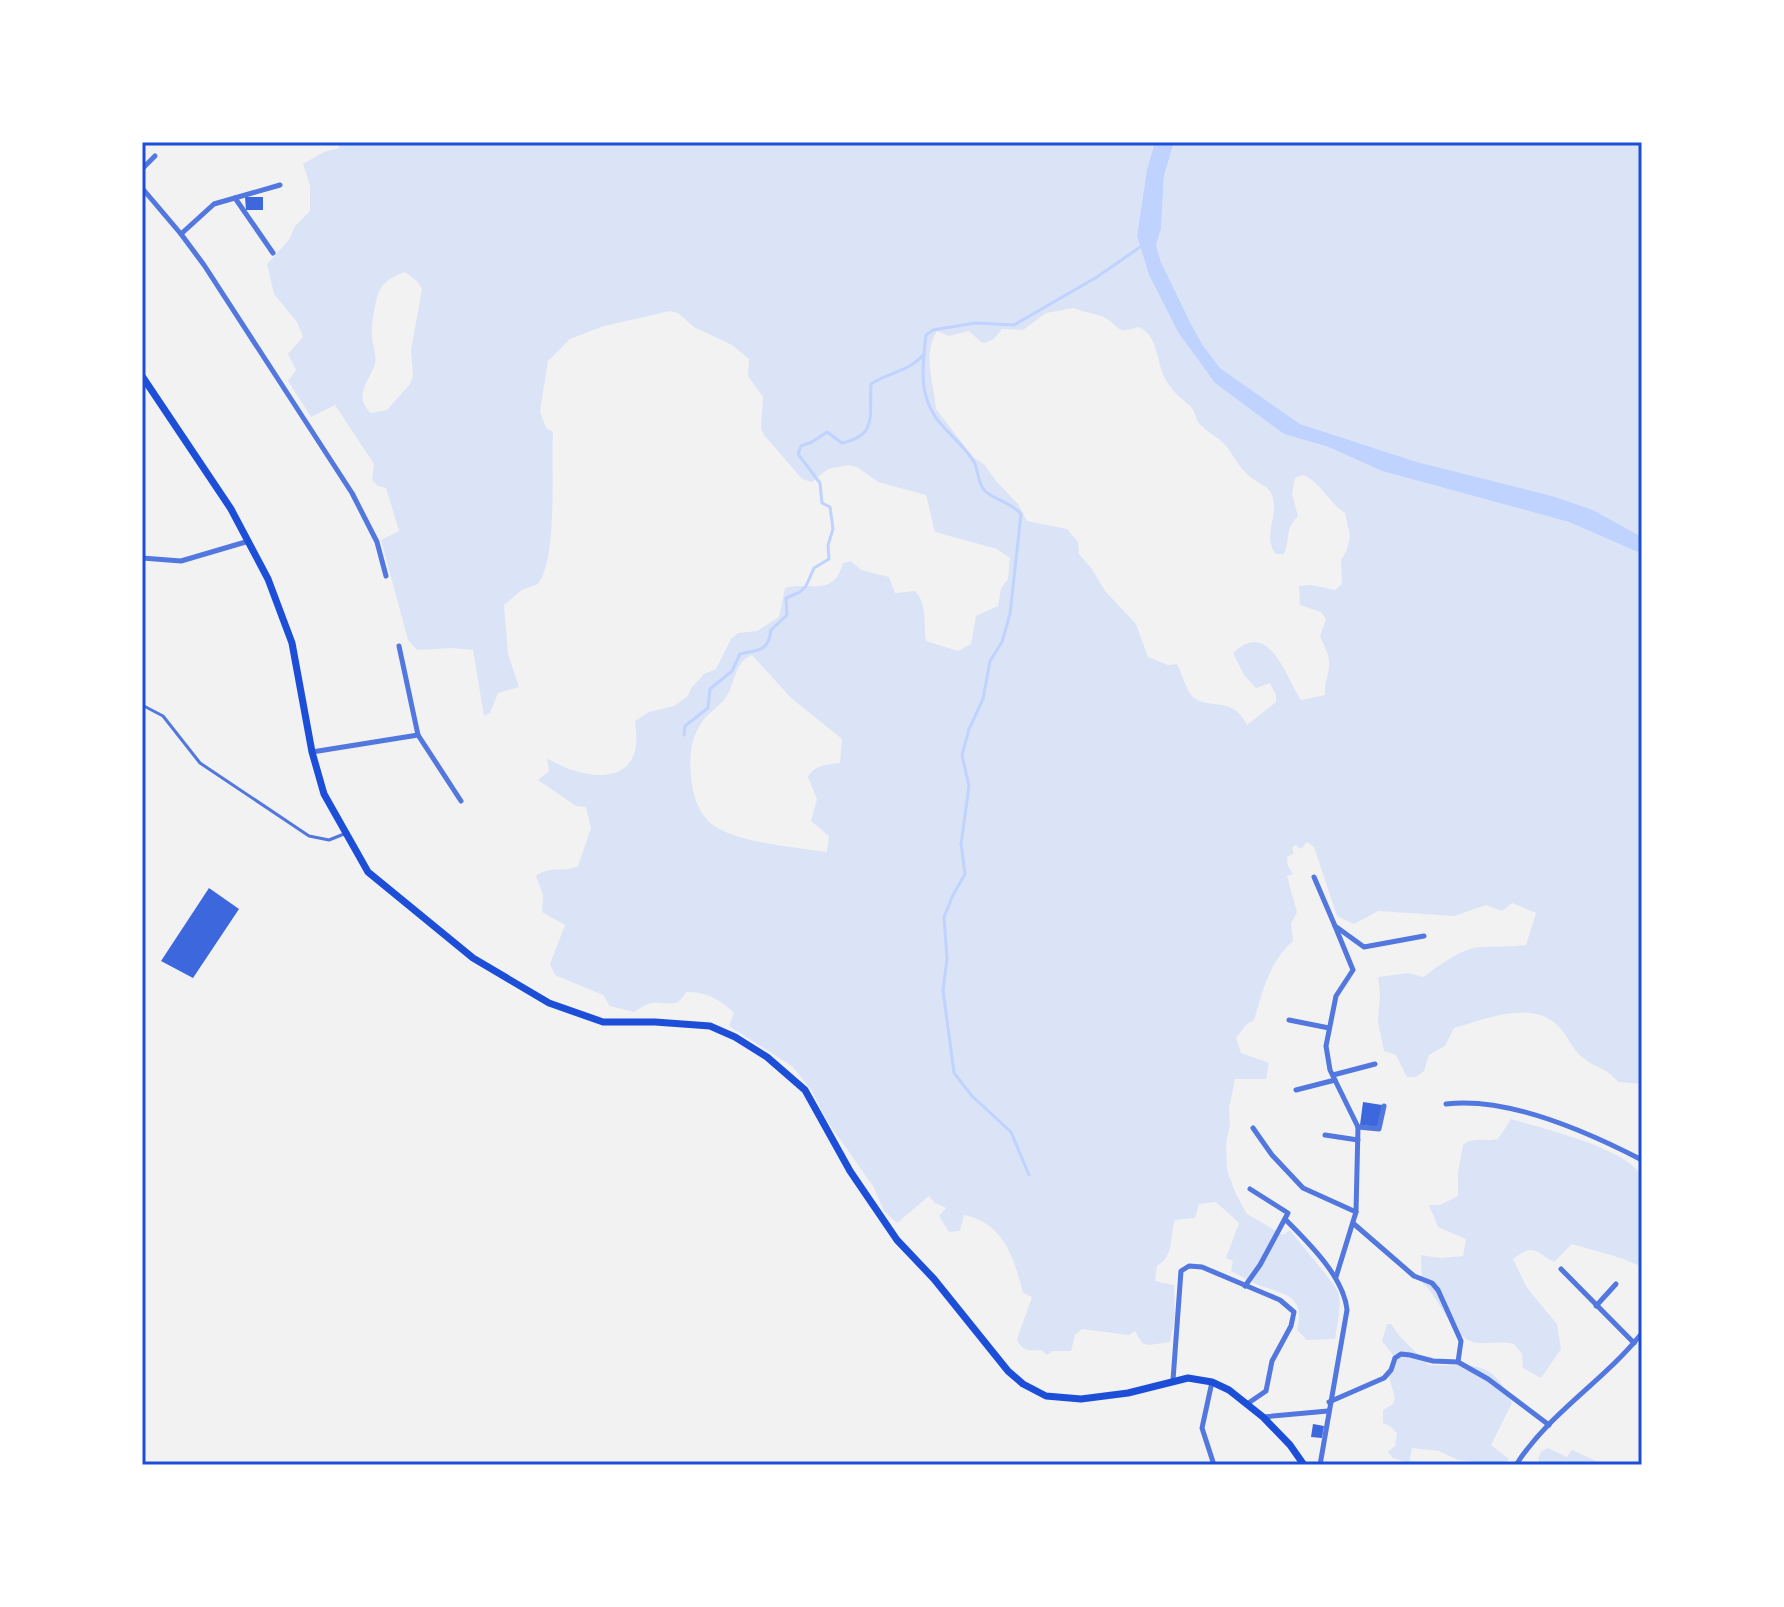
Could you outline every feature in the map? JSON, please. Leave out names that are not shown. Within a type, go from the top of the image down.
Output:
[{"type":"main road","points":[[142,376],[193,448],[268,579],[289,633],[312,752],[324,794],[362,864],[384,886],[473,958],[549,1003],[603,1022],[710,1026],[746,1044],[797,1081],[850,1171],[897,1240],[934,1279],[1008,1371],[1023,1384],[1055,1398],[1097,1399],[1173,1380],[1188,1378],[1212,1382],[1229,1390],[1263,1417],[1304,1465]]},
{"type":"street","points":[[142,169],[155,156]]},
{"type":"street","points":[[181,234],[214,204],[280,185]]},
{"type":"street","points":[[142,188],[181,234],[352,493],[377,542],[386,576]]},
{"type":"street","points":[[235,198],[273,253]]},
{"type":"street","points":[[142,558],[181,561],[249,541]]},
{"type":"street","points":[[399,646],[418,735],[461,801]]},
{"type":"street","points":[[312,752],[418,735]]},
{"type":"street","points":[[1314,877],[1353,970],[1336,996],[1326,1046],[1334,1078],[1358,1127],[1356,1212],[1336,1277]]},
{"type":"street","points":[[1335,926],[1364,947],[1424,936]]},
{"type":"street","points":[[1289,1020],[1329,1028]]},
{"type":"street","points":[[1296,1090],[1375,1064]]},
{"type":"street","points":[[1446,1104],[1487,1103],[1528,1114],[1614,1145],[1642,1160]]},
{"type":"street","points":[[1358,1127],[1379,1129],[1384,1106]]},
{"type":"street","points":[[1253,1128],[1272,1155],[1303,1188],[1356,1212]]},
{"type":"street","points":[[1325,1135],[1358,1140]]},
{"type":"street","points":[[1245,1286],[1260,1265],[1288,1211],[1250,1189]]},
{"type":"street","points":[[1285,1219],[1336,1277],[1347,1310],[1320,1465]]},
{"type":"street","points":[[1354,1224],[1414,1276],[1432,1283],[1438,1290],[1461,1341],[1458,1362]]},
{"type":"street","points":[[1173,1380],[1181,1271],[1189,1266],[1202,1267],[1280,1300],[1294,1312],[1291,1326],[1272,1361],[1266,1391],[1247,1404]]},
{"type":"street","points":[[1561,1269],[1634,1343]]},
{"type":"street","points":[[1596,1306],[1616,1284]]},
{"type":"street","points":[[1516,1465],[1549,1425],[1642,1333]]},
{"type":"street","points":[[1329,1402],[1384,1378],[1395,1358],[1401,1354],[1433,1361],[1458,1362],[1488,1379],[1549,1425]]},
{"type":"street","points":[[1212,1382],[1202,1428],[1214,1465]]},
{"type":"street","points":[[1263,1417],[1328,1411]]},
{"type":"lane","points":[[142,705],[163,716],[200,763],[284,821],[314,838],[329,840],[344,833]]},
{"type":"shaded area","points":[[339,142],[1155,142],[1147,169],[1137,236],[1149,275],[1178,332],[1284,434],[1327,447],[1382,471],[1569,522],[1642,554],[1642,1084],[1618,1082],[1579,1055],[1556,1024],[1533,1013],[1506,1014],[1454,1028],[1445,1046],[1429,1055],[1424,1071],[1416,1077],[1407,1077],[1396,1055],[1384,1051],[1378,1022],[1378,977],[1408,973],[1424,977],[1467,950],[1526,945],[1536,913],[1512,903],[1502,911],[1486,905],[1454,916],[1378,911],[1354,924],[1337,916],[1314,847],[1307,842],[1301,849],[1295,845],[1292,848],[1294,853],[1287,857],[1293,874],[1287,876],[1297,912],[1291,924],[1293,941],[1272,968],[1254,1020],[1236,1038],[1241,1053],[1269,1063],[1266,1079],[1235,1079],[1229,1108],[1227,1170],[1247,1214],[1283,1235],[1290,1230],[1337,1290],[1340,1306],[1335,1339],[1307,1340],[1297,1330],[1299,1310],[1292,1299],[1231,1271],[1233,1261],[1226,1258],[1239,1223],[1216,1202],[1199,1204],[1195,1218],[1175,1220],[1167,1257],[1157,1266],[1155,1281],[1174,1285],[1175,1317],[1170,1342],[1149,1345],[1142,1343],[1135,1331],[1129,1335],[1082,1329],[1075,1335],[1071,1351],[1053,1351],[1047,1355],[1041,1350],[1023,1348],[1017,1339],[1032,1297],[1023,1293],[1011,1255],[998,1234],[978,1219],[964,1215],[960,1231],[949,1232],[939,1216],[946,1208],[929,1196],[897,1223],[884,1211],[873,1186],[825,1118],[812,1091],[792,1066],[729,1026],[734,1013],[718,1000],[700,993],[686,992],[676,1003],[650,1003],[634,1012],[610,1006],[603,995],[555,975],[550,964],[565,925],[542,912],[543,895],[536,876],[546,871],[578,866],[591,828],[586,807],[576,806],[538,780],[549,771],[547,758],[584,773],[611,774],[623,769],[631,760],[636,746],[635,721],[649,712],[674,706],[688,696],[704,674],[716,669],[731,639],[738,633],[757,631],[779,617],[785,588],[827,584],[839,574],[843,563],[851,561],[861,570],[889,577],[895,593],[915,591],[923,608],[926,641],[958,651],[971,644],[976,616],[998,606],[1001,588],[1008,579],[1010,558],[997,549],[935,532],[926,495],[878,482],[857,467],[848,465],[828,469],[812,482],[802,479],[764,435],[761,428],[763,397],[748,376],[749,359],[732,345],[694,327],[678,313],[670,311],[604,326],[570,339],[548,361],[540,411],[546,428],[553,432],[548,554],[538,584],[522,590],[504,605],[508,654],[519,687],[498,693],[490,713],[484,716],[473,650],[417,650],[408,640],[381,540],[399,531],[386,488],[372,480],[374,464],[335,405],[311,417],[288,381],[296,370],[288,354],[303,337],[297,322],[274,294],[267,264],[310,211],[310,185],[303,164],[324,152],[339,148]],"holes":[[[405,272],[422,289],[411,350],[413,376],[410,384],[387,410],[371,413],[363,394],[375,360],[372,333],[376,302],[384,284]],[[1074,308],[1102,316],[1119,329],[1139,327],[1146,332],[1171,388],[1192,408],[1201,426],[1220,440],[1246,473],[1272,495],[1274,510],[1270,540],[1276,554],[1284,554],[1289,530],[1298,516],[1292,494],[1295,478],[1303,475],[1309,478],[1345,513],[1350,536],[1341,560],[1342,584],[1335,590],[1299,586],[1300,605],[1321,612],[1326,619],[1320,636],[1329,662],[1325,695],[1301,700],[1275,655],[1257,642],[1246,644],[1233,653],[1244,675],[1256,688],[1270,683],[1276,702],[1247,725],[1234,709],[1197,700],[1189,692],[1177,664],[1168,665],[1148,657],[1136,624],[1105,591],[1079,554],[1078,542],[1067,529],[1027,521],[1018,504],[985,465],[973,457],[936,409],[930,350],[937,331],[949,336],[969,331],[982,343],[994,339],[1002,329],[1023,330],[1046,313]],[[752,655],[791,698],[842,739],[840,763],[818,768],[808,777],[817,799],[811,821],[829,836],[827,852],[736,836],[713,825],[697,803],[690,768],[693,741],[702,722],[728,694],[741,663]]]},
{"type":"shaded area","points":[[1174,142],[1642,142],[1642,537],[1593,510],[1417,462],[1300,424],[1220,368],[1190,322],[1156,245],[1161,229],[1164,176]]},
{"type":"shaded area","points":[[1511,1119],[1603,1149],[1621,1157],[1642,1177],[1642,1267],[1572,1244],[1554,1262],[1534,1250],[1525,1251],[1513,1259],[1527,1288],[1557,1324],[1561,1349],[1541,1378],[1523,1368],[1522,1354],[1514,1344],[1475,1342],[1463,1337],[1422,1282],[1421,1255],[1440,1258],[1463,1256],[1466,1239],[1438,1227],[1429,1205],[1440,1205],[1458,1196],[1463,1145],[1475,1140],[1498,1139]]},
{"type":"shaded area","points":[[1387,1324],[1391,1324],[1429,1365],[1469,1366],[1488,1371],[1497,1378],[1512,1403],[1491,1445],[1509,1459],[1505,1465],[1458,1460],[1439,1451],[1412,1448],[1409,1463],[1393,1458],[1388,1452],[1395,1446],[1397,1433],[1383,1423],[1383,1410],[1393,1404],[1395,1398],[1389,1377],[1393,1355],[1382,1341]]},
{"type":"shaded area","points":[[1548,1448],[1567,1457],[1572,1450],[1605,1465],[1541,1465],[1538,1459],[1541,1452]]},
{"type":"water","points":[[1155,142],[1174,142],[1164,176],[1161,229],[1156,245],[1190,322],[1220,368],[1300,424],[1417,462],[1552,496],[1593,510],[1642,537],[1642,554],[1569,522],[1382,471],[1328,447],[1284,434],[1215,383],[1178,332],[1149,275],[1137,236],[1147,169]]},
{"type":"building","points":[[245,197],[263,197],[263,210],[246,210]]},
{"type":"building","points":[[209,888],[239,909],[193,978],[161,961]]},
{"type":"building","points":[[1363,1102],[1382,1105],[1379,1127],[1360,1125]]},
{"type":"building","points":[[1313,1424],[1324,1426],[1322,1438],[1311,1437]]},
{"type":"waterway","points":[[1029,1175],[1011,1132],[972,1096],[954,1073],[943,990],[947,959],[944,917],[965,874],[961,844],[969,786],[962,755],[969,729],[983,699],[990,661],[1002,642],[1010,614],[1021,514],[985,491],[976,466],[934,414],[925,393],[923,359],[926,335],[933,330],[975,323],[1014,325],[1097,277],[1143,245]]},
{"type":"waterway","points":[[684,735],[685,726],[708,708],[710,689],[732,671],[740,654],[757,650],[768,643],[771,630],[787,615],[786,598],[800,592],[814,568],[829,559],[828,545],[833,529],[830,507],[822,503],[820,483],[798,454],[801,446],[827,432],[842,443],[861,435],[869,422],[871,384],[912,365],[924,354]]}]
